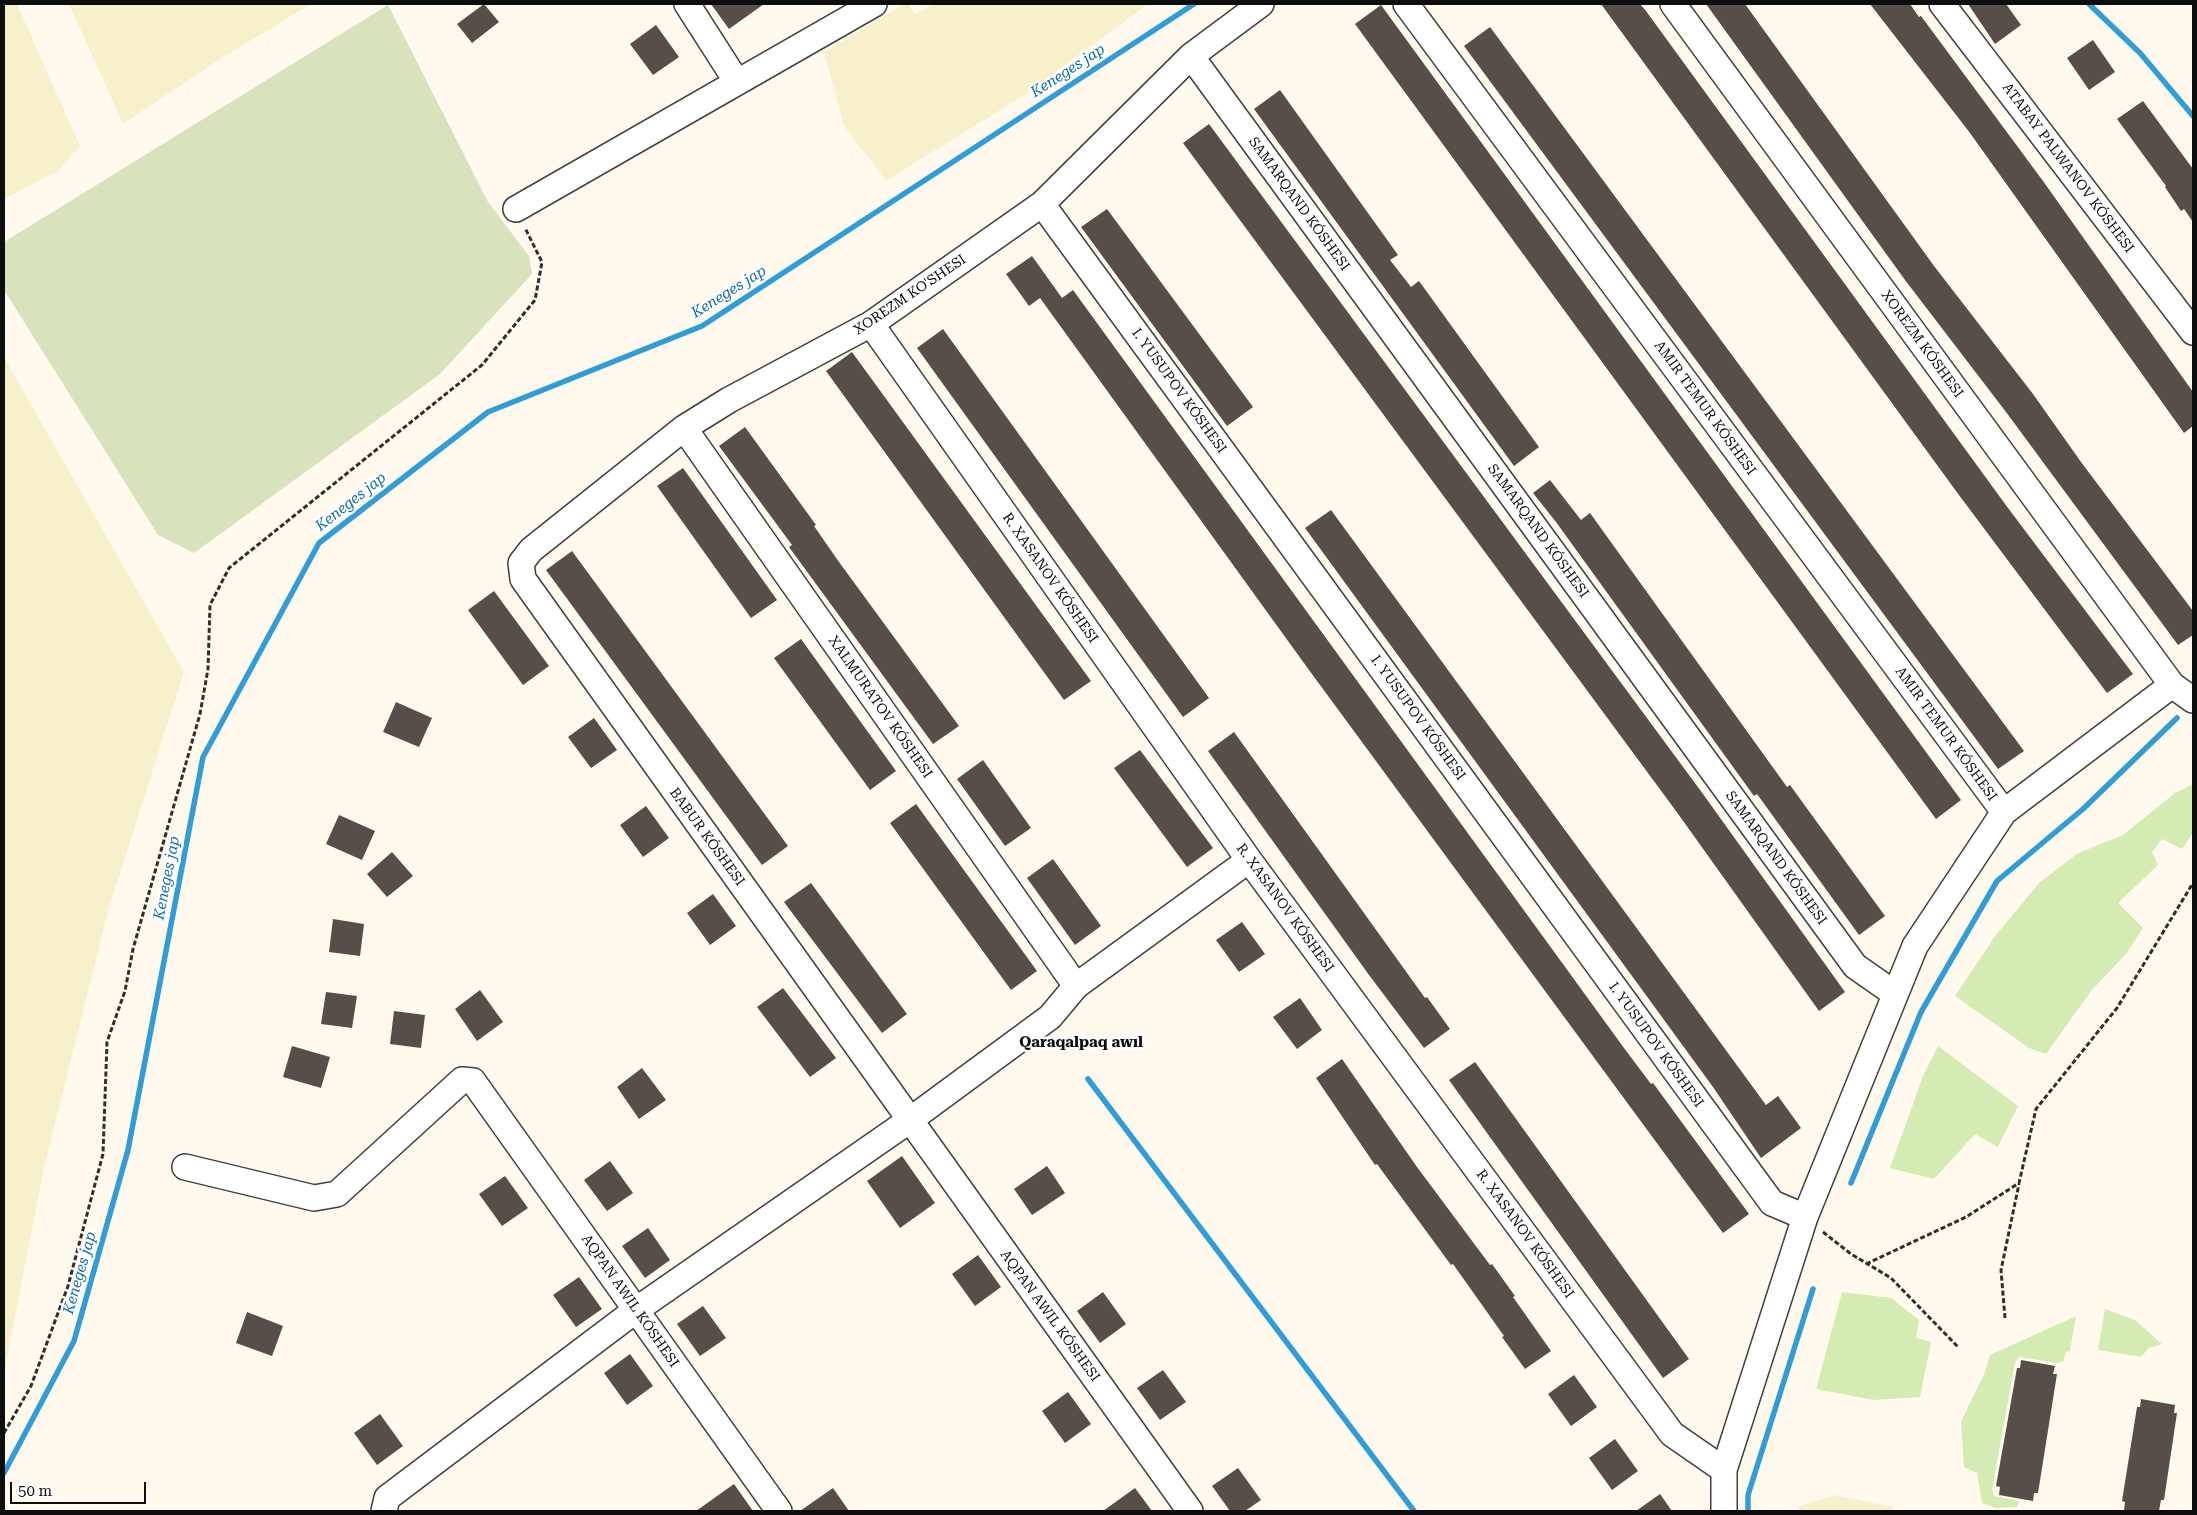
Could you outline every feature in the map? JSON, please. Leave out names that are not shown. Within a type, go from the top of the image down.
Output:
[{"type":"street","points":[[687,4],[738,82]]},
{"type":"street","points":[[516,209],[874,4]]},
{"type":"street","name":"XOREZM KO'SHESI","points":[[530,550],[684,428],[729,400],[871,324],[1042,204],[1191,56],[1261,4]]},
{"type":"street","name":"AMIR TEMUR KÓSHESI","points":[[1406,4],[2004,812]]},
{"type":"street","name":"XOREZM KÓSHESI","points":[[1672,4],[2172,685],[2193,700]]},
{"type":"street","name":"ATABAY PALWANOV KÓSHESI","points":[[1942,4],[2193,332]]},
{"type":"street","name":"SAMARQAND KÓSHESI","points":[[1191,56],[1855,966],[1896,994]]},
{"type":"street","name":"I. YUSUPOV KÓSHESI","points":[[1042,204],[1772,1203],[1804,1217]]},
{"type":"street","name":"R. XASANOV KÓSHESI","points":[[871,324],[1249,860],[1672,1434],[1724,1470]]},
{"type":"street","name":"XALMURATOV KÓSHESI","points":[[684,428],[1076,986]]},
{"type":"street","name":"BABUR KÓSHESI","points":[[530,550],[521,563],[523,579],[1190,1511]]},
{"type":"street","points":[[1724,1511],[1724,1470],[1804,1217],[1915,946],[2004,812],[2172,685]]},
{"type":"street","points":[[385,1505],[636,1310],[910,1120],[1050,1018],[1076,986],[1249,860]]},
{"type":"street","points":[[185,1167],[314,1198],[337,1194],[462,1080],[473,1081],[779,1511]]},
{"type":"path","points":[[4,1433],[31,1386],[68,1286],[102,1154],[107,1042],[125,991],[133,949],[200,714],[208,669],[210,604],[229,568],[482,365],[535,300],[542,262],[516,209]]},
{"type":"path","points":[[2005,1318],[2001,1270],[2036,1109],[2118,1008],[2193,883]]},
{"type":"path","points":[[1866,1264],[1966,1217],[2019,1183]]},
{"type":"path","points":[[1804,1217],[1851,1254],[1891,1278],[1959,1348]]},
{"type":"shaded area","points":[[4,4],[17,4],[80,146],[58,171],[4,199]]},
{"type":"shaded area","points":[[69,4],[311,4],[220,59],[123,124]]},
{"type":"shaded area","points":[[904,4],[909,4],[915,15],[933,4],[1148,4],[1026,94],[886,181],[844,126],[824,52]]},
{"type":"shaded area","points":[[4,357],[184,672],[109,908],[44,1168],[4,1374]]},
{"type":"shaded area","points":[[1835,1495],[1893,1507],[1894,1511],[1797,1511],[1799,1506]]},
{"type":"green space","points":[[388,5],[488,202],[529,256],[532,274],[440,374],[194,553],[158,535],[4,290],[4,242]]},
{"type":"green space","points":[[2193,784],[2193,833],[2182,849],[2162,839],[2152,852],[2158,865],[2118,903],[2143,928],[2126,954],[2091,991],[2046,1054],[2029,1048],[1955,996],[1996,935],[2039,883],[2078,853],[2123,835],[2175,793]]},
{"type":"green space","points":[[1938,1046],[2018,1106],[1998,1147],[1975,1134],[1934,1179],[1890,1168],[1923,1076]]},
{"type":"green space","points":[[1842,1292],[1891,1298],[1919,1320],[1916,1338],[1931,1342],[1920,1397],[1874,1400],[1816,1389]]},
{"type":"green space","points":[[2105,1309],[2135,1320],[2162,1344],[2149,1348],[2141,1357],[2098,1350]]},
{"type":"green space","points":[[2076,1316],[2070,1351],[2066,1352],[2063,1361],[2057,1363],[2019,1357],[2015,1363],[1992,1490],[1994,1496],[2019,1501],[2017,1507],[1995,1508],[1982,1503],[1977,1473],[1964,1467],[1961,1422],[1985,1372],[1990,1355]]},
{"type":"building","points":[[484,4],[499,22],[472,43],[457,24]]},
{"type":"building","points":[[711,4],[764,4],[729,29]]},
{"type":"building","points":[[1601,4],[1640,4],[1646,11],[2008,508],[2133,674],[2107,693],[1956,491]]},
{"type":"building","points":[[1706,4],[1745,4],[1934,266],[2033,394],[2081,462],[2193,611],[2193,635],[2178,645],[2006,412],[1905,280]]},
{"type":"building","points":[[1870,4],[1910,4],[1919,17],[1921,16],[2043,181],[2193,392],[2193,426],[2184,433],[1970,133]]},
{"type":"building","points":[[1968,4],[2006,4],[2021,25],[1995,44]]},
{"type":"building","points":[[1381,5],[1961,800],[1936,819],[1355,24]]},
{"type":"building","points":[[656,25],[679,57],[653,75],[630,44]]},
{"type":"building","points":[[1490,27],[2024,751],[1998,769],[1464,46]]},
{"type":"building","points":[[2093,40],[2115,72],[2089,90],[2067,58]]},
{"type":"building","points":[[1280,90],[1398,255],[1390,260],[1411,287],[1419,281],[1539,447],[1514,466],[1254,109]]},
{"type":"building","points":[[2143,101],[2193,169],[2193,222],[2184,209],[2181,211],[2166,186],[2117,119]]},
{"type":"building","points":[[1209,124],[1703,794],[1845,992],[1819,1011],[1676,811],[1183,143]]},
{"type":"building","points":[[1107,209],[1253,407],[1227,426],[1081,227]]},
{"type":"building","points":[[1032,256],[1062,298],[1073,290],[1624,1048],[1651,1084],[1653,1083],[1749,1214],[1723,1233],[1309,670],[1040,298],[1029,306],[1006,274]]},
{"type":"building","points":[[943,329],[1209,698],[1183,717],[917,348]]},
{"type":"building","points":[[852,352],[1091,681],[1064,700],[826,371]]},
{"type":"building","points":[[745,427],[816,525],[814,526],[839,562],[959,726],[933,744],[789,547],[792,545],[719,446]]},
{"type":"building","points":[[683,468],[777,600],[751,618],[657,486]]},
{"type":"building","points":[[1550,480],[1581,520],[1590,513],[1787,787],[1790,785],[1885,916],[1859,935],[1757,794],[1754,796],[1533,493]]},
{"type":"building","points":[[1331,510],[1766,1105],[1778,1096],[1801,1128],[1761,1158],[1713,1087],[1305,528]]},
{"type":"building","points":[[572,551],[788,846],[762,865],[546,570]]},
{"type":"building","points":[[494,591],[549,666],[523,685],[468,610]]},
{"type":"building","points":[[801,639],[896,771],[870,790],[774,658]]},
{"type":"building","points":[[396,702],[432,718],[419,747],[383,732]]},
{"type":"building","points":[[594,718],[617,750],[591,768],[568,737]]},
{"type":"building","points":[[1234,732],[1425,998],[1427,997],[1450,1029],[1424,1048],[1369,975],[1208,751]]},
{"type":"building","points":[[1140,750],[1213,848],[1187,867],[1114,768]]},
{"type":"building","points":[[983,760],[1031,828],[1005,846],[957,779]]},
{"type":"building","points":[[916,804],[1037,971],[1011,990],[890,823]]},
{"type":"building","points":[[646,806],[669,838],[643,857],[620,825]]},
{"type":"building","points":[[339,815],[375,831],[362,860],[326,844]]},
{"type":"building","points":[[392,852],[413,876],[387,897],[367,874]]},
{"type":"building","points":[[1053,859],[1101,926],[1075,945],[1027,878]]},
{"type":"building","points":[[811,883],[907,1014],[882,1033],[784,902]]},
{"type":"building","points":[[713,894],[736,926],[710,945],[687,913]]},
{"type":"building","points":[[333,919],[364,924],[360,956],[329,952]]},
{"type":"building","points":[[1242,922],[1265,954],[1239,972],[1216,940]]},
{"type":"building","points":[[783,988],[836,1058],[810,1077],[757,1007]]},
{"type":"building","points":[[480,990],[503,1022],[477,1041],[455,1009]]},
{"type":"building","points":[[326,992],[357,996],[352,1028],[321,1024]]},
{"type":"building","points":[[1300,998],[1322,1030],[1297,1049],[1273,1017]]},
{"type":"building","points":[[394,1011],[425,1015],[421,1048],[390,1044]]},
{"type":"building","points":[[292,1046],[330,1057],[321,1088],[283,1077]]},
{"type":"building","points":[[1342,1059],[1417,1167],[1515,1296],[1513,1297],[1551,1351],[1525,1369],[1453,1264],[1451,1265],[1377,1164],[1375,1165],[1316,1078]]},
{"type":"building","points":[[1475,1062],[1689,1359],[1663,1378],[1449,1080]]},
{"type":"building","points":[[642,1068],[666,1100],[639,1119],[617,1087]]},
{"type":"building","points":[[902,1156],[935,1203],[900,1228],[867,1181]]},
{"type":"building","points":[[610,1161],[633,1193],[607,1211],[584,1180]]},
{"type":"building","points":[[1047,1166],[1065,1193],[1032,1215],[1014,1189]]},
{"type":"building","points":[[505,1176],[528,1208],[502,1226],[479,1194]]},
{"type":"building","points":[[648,1228],[670,1260],[645,1278],[622,1246]]},
{"type":"building","points":[[978,1255],[1001,1287],[975,1306],[952,1274]]},
{"type":"building","points":[[579,1277],[602,1309],[576,1327],[553,1295]]},
{"type":"building","points":[[1103,1292],[1126,1324],[1100,1343],[1077,1311]]},
{"type":"building","points":[[703,1306],[726,1338],[700,1356],[677,1324]]},
{"type":"building","points":[[247,1312],[283,1326],[272,1356],[236,1343]]},
{"type":"building","points":[[630,1354],[653,1386],[627,1405],[604,1373]]},
{"type":"building","points":[[2021,1360],[2055,1366],[2053,1374],[2057,1374],[2038,1493],[2034,1493],[2033,1501],[1999,1495],[2000,1487],[1996,1486],[2017,1368],[2020,1368]]},
{"type":"building","points":[[1163,1370],[1186,1402],[1160,1420],[1137,1388]]},
{"type":"building","points":[[1574,1375],[1597,1407],[1571,1426],[1548,1394]]},
{"type":"building","points":[[1068,1392],[1091,1424],[1065,1443],[1042,1411]]},
{"type":"building","points":[[2141,1399],[2175,1405],[2174,1413],[2177,1413],[2164,1500],[2161,1500],[2159,1511],[2124,1511],[2125,1502],[2122,1501],[2137,1407],[2140,1407]]},
{"type":"building","points":[[380,1414],[403,1446],[377,1465],[354,1433]]},
{"type":"building","points":[[1615,1439],[1638,1471],[1612,1490],[1589,1458]]},
{"type":"building","points":[[1238,1468],[1261,1500],[1245,1511],[1230,1511],[1212,1486]]},
{"type":"building","points":[[734,1484],[753,1511],[696,1511]]},
{"type":"building","points":[[833,1488],[849,1511],[800,1511]]},
{"type":"building","points":[[1135,1488],[1152,1511],[1103,1511]]},
{"type":"building","points":[[1660,1494],[1672,1511],[1636,1511]]},
{"type":"waterway","name":"Keneges jap","points":[[4,1473],[74,1341],[128,1150],[203,757],[319,543],[488,412],[702,326],[1194,4]]},
{"type":"waterway","points":[[2089,4],[2140,53],[2193,116]]},
{"type":"waterway","points":[[1851,1183],[1921,1012],[1997,881],[2083,809],[2177,718]]},
{"type":"waterway","points":[[1088,1079],[1414,1511]]},
{"type":"waterway","points":[[1748,1511],[1748,1495],[1813,1289]]},
{"type":"district","name":"Qaraqalpaq awıl","points":[[1081,1043]]}]
